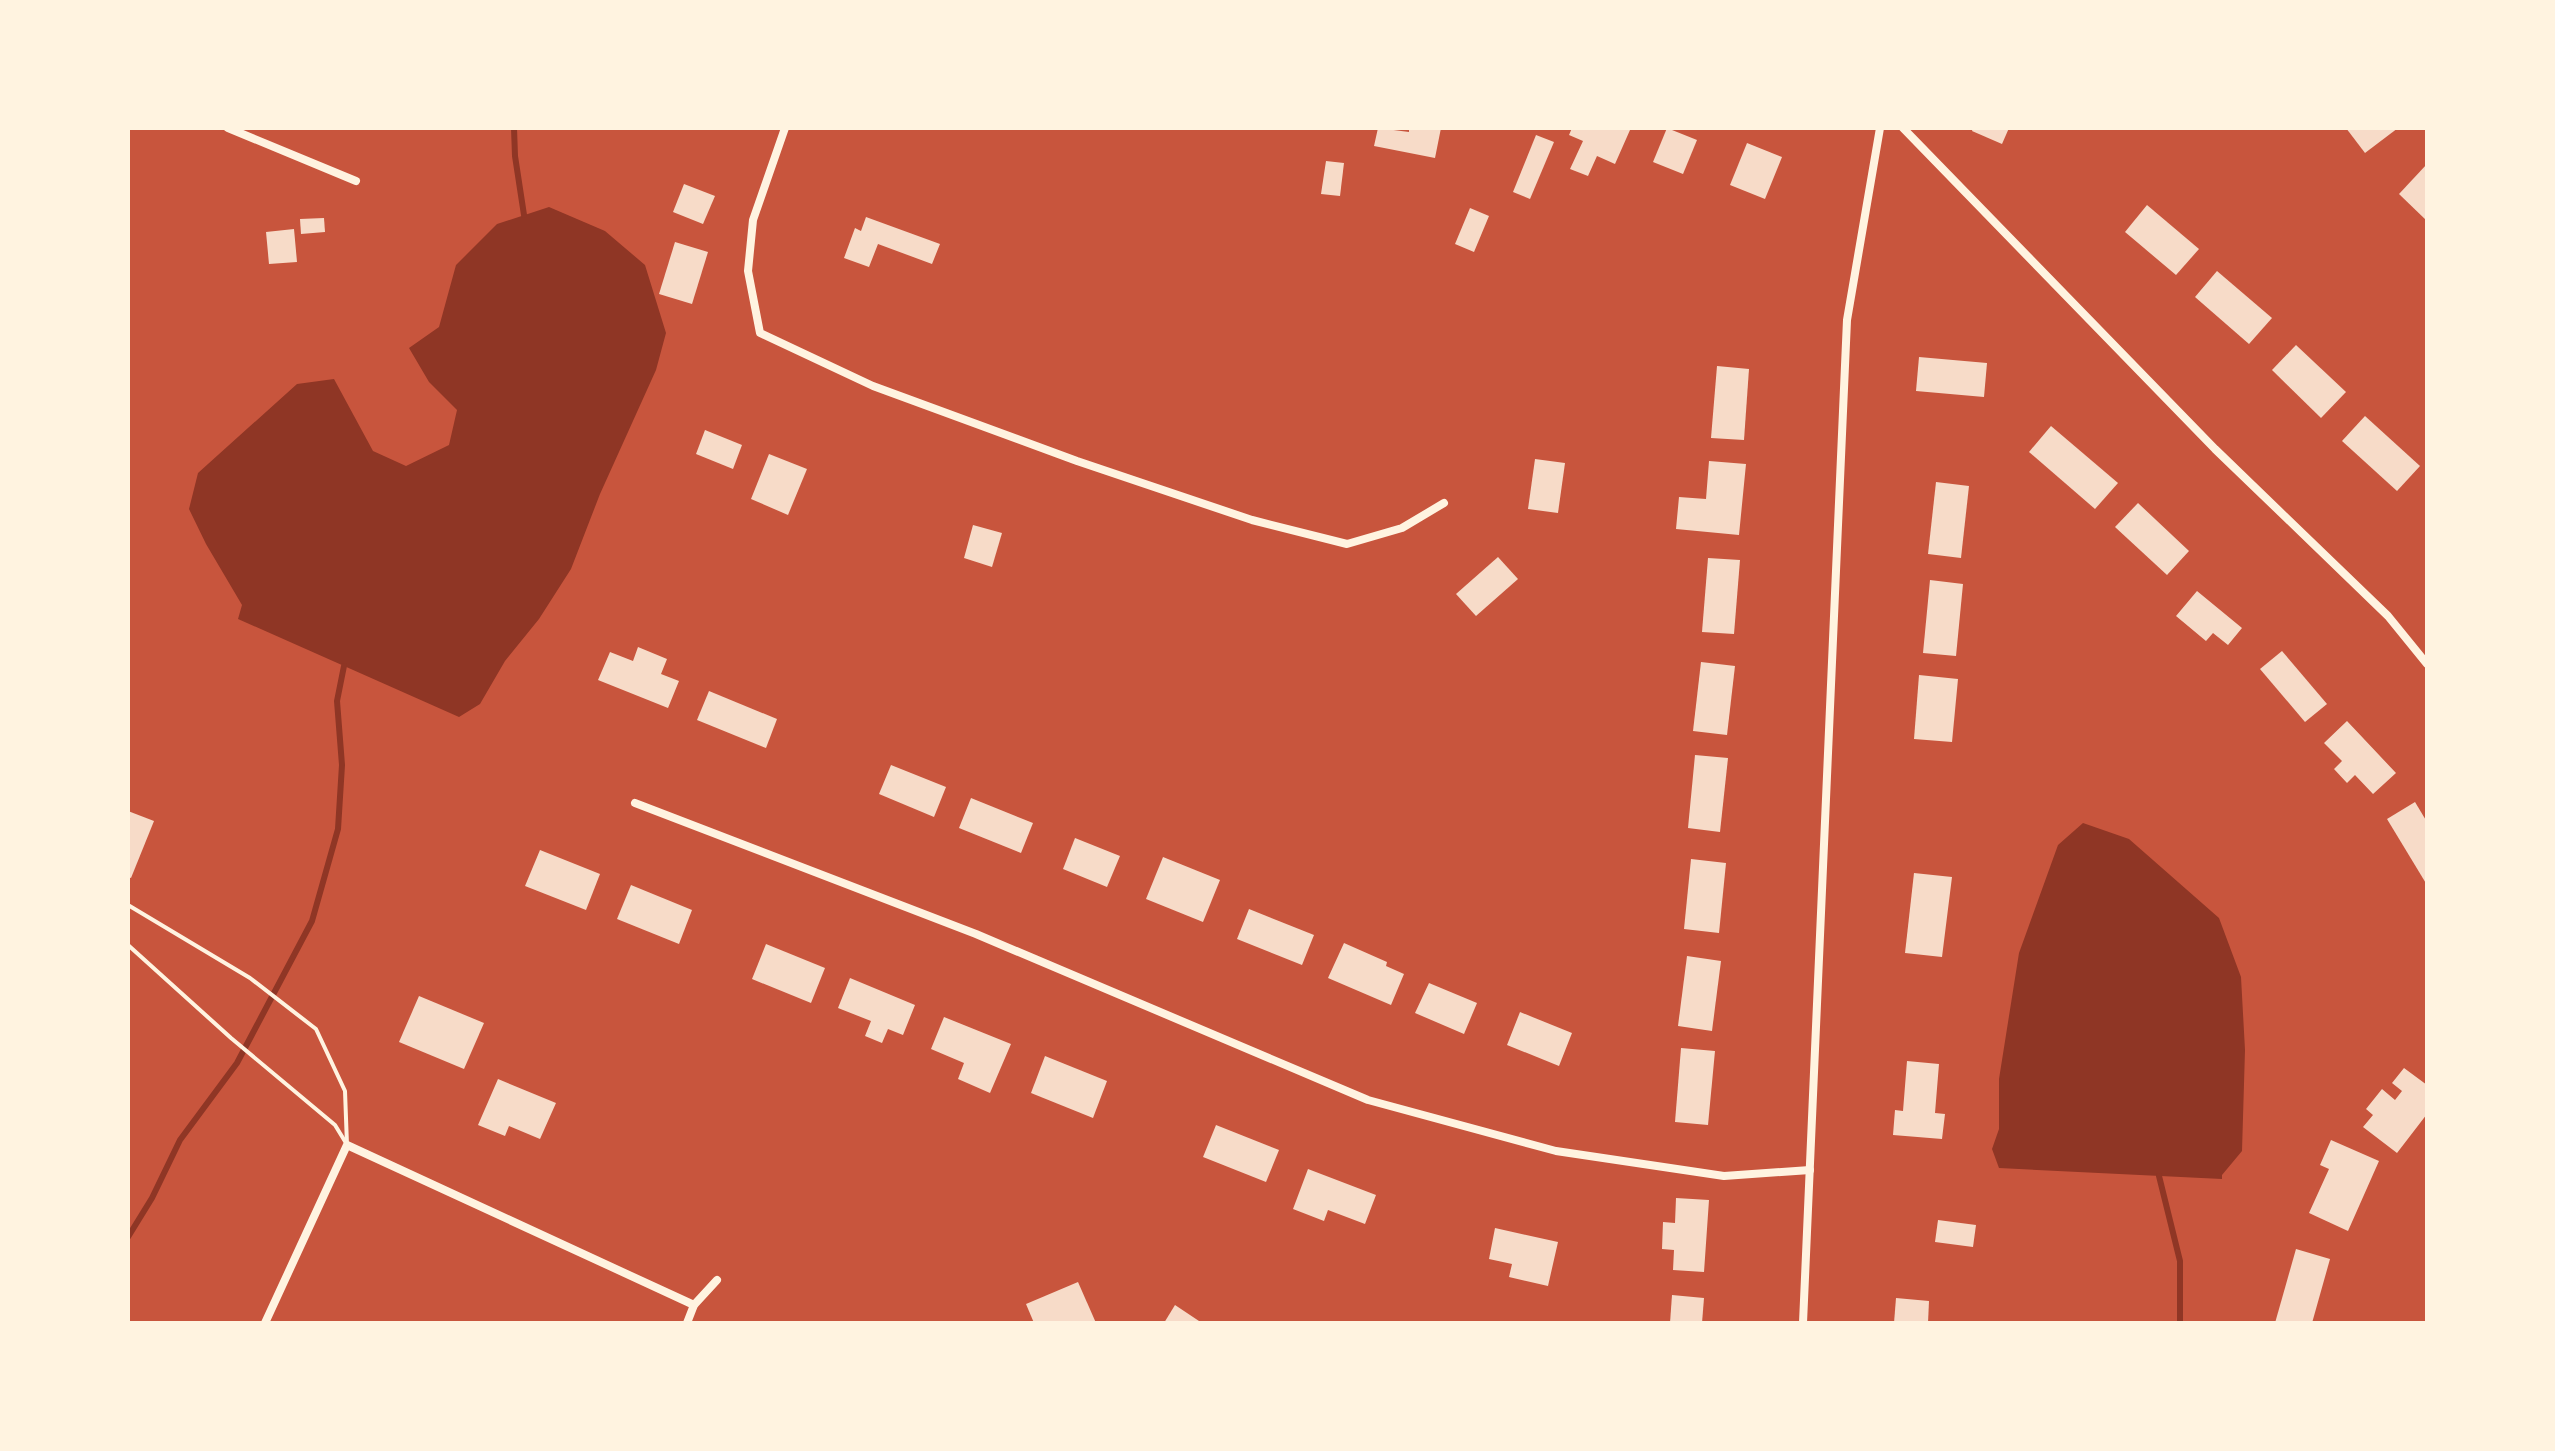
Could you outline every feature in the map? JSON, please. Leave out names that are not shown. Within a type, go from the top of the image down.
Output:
[{"type":"street","points":[[228,128],[356,181]]},
{"type":"street","points":[[785,128],[753,220],[748,271],[760,333],[873,386],[1077,461],[1252,520],[1347,544],[1402,528],[1444,503]]},
{"type":"street","points":[[1803,1323],[1847,320],[1880,128]]},
{"type":"street","points":[[1903,128],[2215,449],[2388,616],[2427,664]]},
{"type":"street","points":[[635,803],[976,934],[1368,1100],[1556,1151],[1724,1176],[1810,1170]]},
{"type":"street","points":[[265,1323],[347,1145],[694,1305]]},
{"type":"street","points":[[687,1323],[694,1305],[717,1280]]},
{"type":"lane","points":[[128,905],[250,978],[316,1029],[345,1091],[347,1145]]},
{"type":"lane","points":[[128,945],[231,1038],[335,1125],[347,1145]]},
{"type":"shaded area","points":[[549,207],[605,231],[645,265],[666,333],[656,370],[600,494],[571,569],[539,619],[505,661],[480,704],[459,717],[238,619],[242,605],[189,509],[198,473],[297,384],[334,379],[373,451],[406,466],[449,445],[457,410],[429,382],[409,348],[439,327],[456,265],[497,224]]},
{"type":"shaded area","points":[[2083,823],[2129,839],[2219,918],[2241,977],[2245,1050],[2242,1151],[2222,1179],[1999,1168],[1992,1149],[1999,1129],[1999,1079],[2019,953],[2058,845]]},
{"type":"building","points":[[1378,128],[1409,132],[1409,128],[1441,128],[1435,158],[1374,146]]},
{"type":"building","points":[[1572,128],[1630,130],[1615,164],[1597,156],[1588,176],[1570,169],[1583,141],[1569,135]]},
{"type":"building","points":[[1667,128],[1697,140],[1683,174],[1653,162]]},
{"type":"building","points":[[1973,128],[2009,128],[2002,144],[1972,131]]},
{"type":"building","points":[[2346,128],[2398,128],[2365,153]]},
{"type":"building","points":[[1536,135],[1554,142],[1530,199],[1513,192]]},
{"type":"building","points":[[1747,143],[1782,157],[1765,199],[1730,185]]},
{"type":"building","points":[[1326,161],[1344,163],[1340,196],[1321,194]]},
{"type":"building","points":[[2427,164],[2427,221],[2399,194]]},
{"type":"building","points":[[684,184],[715,196],[703,224],[673,212]]},
{"type":"building","points":[[2147,205],[2199,249],[2176,275],[2125,232]]},
{"type":"building","points":[[1470,208],[1489,216],[1474,252],[1455,244]]},
{"type":"building","points":[[866,217],[940,244],[932,264],[878,244],[869,267],[844,258],[855,228],[861,231]]},
{"type":"building","points":[[324,218],[325,232],[301,234],[300,219]]},
{"type":"building","points":[[294,229],[297,262],[269,264],[266,232]]},
{"type":"building","points":[[675,242],[708,252],[692,304],[659,294]]},
{"type":"building","points":[[2217,271],[2272,318],[2249,344],[2195,297]]},
{"type":"building","points":[[2296,345],[2346,392],[2321,418],[2272,370]]},
{"type":"building","points":[[1919,357],[1987,363],[1984,397],[1916,391]]},
{"type":"building","points":[[1717,366],[1749,369],[1744,440],[1711,438]]},
{"type":"building","points":[[2365,416],[2420,466],[2397,491],[2342,441]]},
{"type":"building","points":[[2051,426],[2118,483],[2095,509],[2029,452]]},
{"type":"building","points":[[705,430],[742,445],[733,469],[696,454]]},
{"type":"building","points":[[769,454],[807,469],[788,515],[751,499]]},
{"type":"building","points":[[1535,459],[1565,463],[1558,513],[1528,509]]},
{"type":"building","points":[[1709,461],[1746,464],[1739,535],[1676,529],[1679,497],[1706,499]]},
{"type":"building","points":[[1936,482],[1969,486],[1961,558],[1928,554]]},
{"type":"building","points":[[2138,503],[2189,551],[2167,575],[2115,527]]},
{"type":"building","points":[[973,525],[1002,533],[992,567],[964,558]]},
{"type":"building","points":[[1498,557],[1518,579],[1476,616],[1456,594]]},
{"type":"building","points":[[1708,558],[1740,560],[1734,634],[1702,632]]},
{"type":"building","points":[[1930,580],[1963,584],[1956,656],[1923,653]]},
{"type":"building","points":[[2197,591],[2242,628],[2228,645],[2213,633],[2206,641],[2176,616]]},
{"type":"building","points":[[638,647],[667,659],[661,674],[679,681],[668,708],[598,680],[610,652],[633,661]]},
{"type":"building","points":[[2282,651],[2327,704],[2305,722],[2260,669]]},
{"type":"building","points":[[1701,662],[1735,666],[1727,735],[1693,731]]},
{"type":"building","points":[[1919,675],[1958,679],[1952,742],[1914,739]]},
{"type":"building","points":[[709,691],[777,719],[766,748],[697,720]]},
{"type":"building","points":[[2347,721],[2396,773],[2373,794],[2355,775],[2347,783],[2334,769],[2342,761],[2324,743]]},
{"type":"building","points":[[1695,755],[1728,758],[1720,832],[1688,828]]},
{"type":"building","points":[[891,765],[946,787],[934,817],[879,794]]},
{"type":"building","points":[[971,798],[1033,823],[1021,853],[959,828]]},
{"type":"building","points":[[2415,802],[2427,822],[2427,885],[2387,819]]},
{"type":"building","points":[[128,811],[154,821],[131,878],[128,877]]},
{"type":"building","points":[[1075,838],[1120,856],[1107,887],[1063,869]]},
{"type":"building","points":[[540,850],[600,874],[586,910],[525,886]]},
{"type":"building","points":[[1163,857],[1220,880],[1203,922],[1146,899]]},
{"type":"building","points":[[1691,859],[1726,863],[1719,933],[1684,929]]},
{"type":"building","points":[[1914,873],[1952,877],[1942,957],[1905,953]]},
{"type":"building","points":[[631,885],[692,910],[679,944],[617,919]]},
{"type":"building","points":[[1249,909],[1314,935],[1302,965],[1237,939]]},
{"type":"building","points":[[1344,943],[1387,962],[1386,966],[1404,974],[1391,1005],[1328,978]]},
{"type":"building","points":[[766,944],[825,968],[811,1003],[752,979]]},
{"type":"building","points":[[1687,956],[1721,961],[1712,1031],[1678,1026]]},
{"type":"building","points":[[850,978],[915,1005],[903,1035],[888,1029],[882,1043],[865,1036],[871,1021],[838,1008]]},
{"type":"building","points":[[1429,983],[1477,1003],[1464,1034],[1415,1013]]},
{"type":"building","points":[[419,996],[484,1023],[464,1069],[399,1042]]},
{"type":"building","points":[[1520,1012],[1572,1033],[1559,1066],[1507,1045]]},
{"type":"building","points":[[944,1017],[1011,1044],[990,1093],[958,1079],[964,1063],[931,1049]]},
{"type":"building","points":[[1681,1048],[1715,1051],[1708,1125],[1675,1122]]},
{"type":"building","points":[[1045,1056],[1107,1081],[1093,1118],[1031,1093]]},
{"type":"building","points":[[1907,1061],[1939,1064],[1935,1113],[1945,1114],[1942,1139],[1893,1135],[1895,1110],[1903,1111]]},
{"type":"building","points":[[2404,1068],[2427,1085],[2427,1114],[2397,1153],[2363,1127],[2373,1115],[2366,1109],[2382,1089],[2395,1100],[2402,1091],[2392,1083]]},
{"type":"building","points":[[498,1079],[556,1103],[540,1139],[509,1126],[505,1136],[478,1125]]},
{"type":"building","points":[[1216,1125],[1279,1150],[1266,1182],[1203,1157]]},
{"type":"building","points":[[2331,1140],[2379,1161],[2348,1231],[2309,1213],[2329,1169],[2320,1165]]},
{"type":"building","points":[[1308,1169],[1376,1195],[1365,1224],[1328,1210],[1324,1221],[1293,1209]]},
{"type":"building","points":[[1676,1198],[1709,1200],[1704,1272],[1673,1270],[1674,1250],[1662,1249],[1663,1222],[1675,1223]]},
{"type":"building","points":[[1938,1220],[1976,1225],[1973,1247],[1935,1242]]},
{"type":"building","points":[[1495,1228],[1558,1242],[1548,1286],[1509,1277],[1512,1264],[1489,1259]]},
{"type":"building","points":[[2296,1249],[2330,1259],[2312,1323],[2275,1323]]},
{"type":"building","points":[[1078,1282],[1096,1323],[1034,1323],[1026,1304]]},
{"type":"building","points":[[1672,1295],[1704,1298],[1702,1323],[1670,1323]]},
{"type":"building","points":[[1896,1298],[1929,1301],[1928,1323],[1894,1323]]},
{"type":"building","points":[[1175,1305],[1202,1323],[1164,1323]]},
{"type":"waterway","points":[[514,128],[524,215]]},
{"type":"waterway","points":[[128,1237],[152,1198],[180,1140],[237,1063],[312,921],[338,829],[342,765],[337,701],[344,666]]},
{"type":"waterway","points":[[2159,1176],[2180,1261],[2180,1323]]}]
